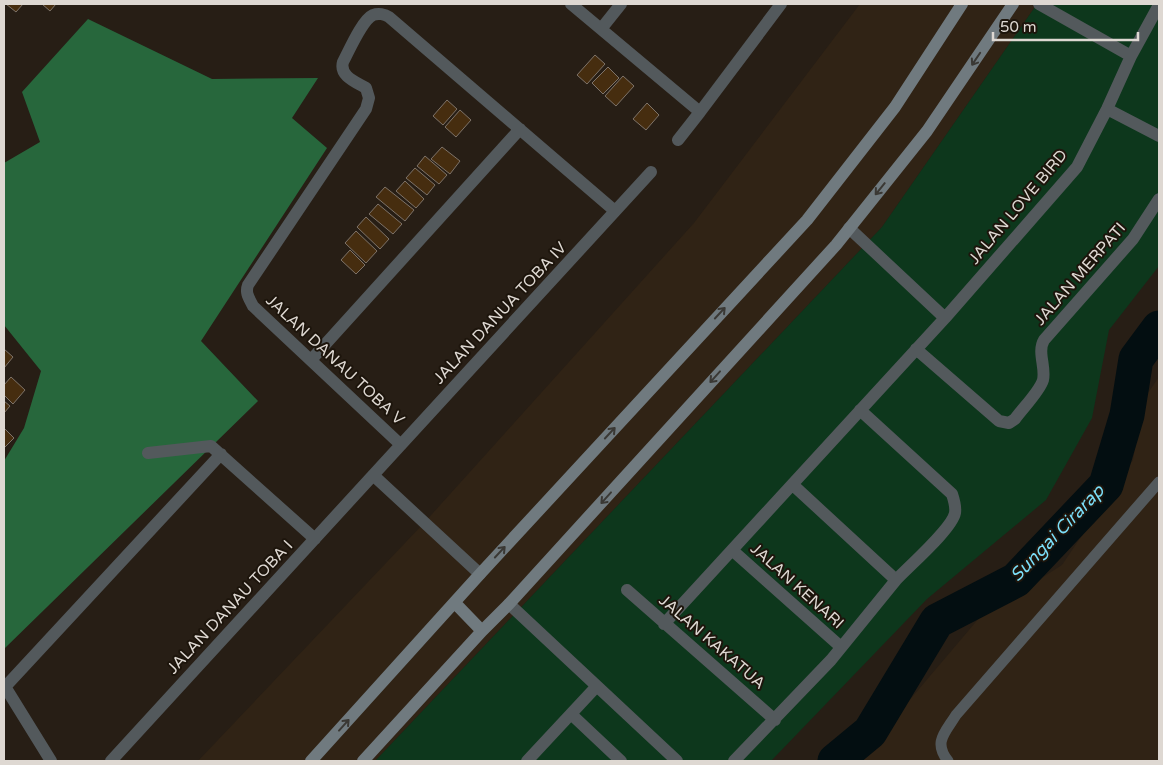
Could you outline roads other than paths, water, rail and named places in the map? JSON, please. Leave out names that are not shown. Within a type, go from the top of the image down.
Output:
[{"type":"main road","points":[[311,761],[480,574],[807,220],[895,107],[962,4]]},
{"type":"main road","points":[[363,761],[509,604],[829,252],[927,131],[1013,4]]},
{"type":"main road","points":[[455,603],[482,631]]},
{"type":"street","points":[[571,4],[700,112]]},
{"type":"street","points":[[601,29],[621,4]]},
{"type":"street","points":[[678,140],[781,4]]},
{"type":"street","points":[[1039,4],[1131,56]]},
{"type":"street","name":"JALAN LOVE BIRD","points":[[664,624],[945,318],[1071,174],[1082,158],[1131,56],[1159,4]]},
{"type":"street","name":"JALAN DANAU TOBA V","points":[[401,445],[253,306],[246,290],[366,109],[369,98],[366,88],[344,74],[342,68],[343,62],[366,22],[373,15],[385,14],[389,17],[520,128]]},
{"type":"street","points":[[1107,109],[1159,136]]},
{"type":"street","points":[[311,360],[520,128],[616,211]]},
{"type":"street","name":"JALAN DANUA TOBA IV","points":[[374,475],[651,172]]},
{"type":"street","name":"JALAN MERPATI","points":[[916,349],[999,421],[1009,423],[1041,385],[1043,375],[1041,348],[1044,340],[1133,239],[1159,200]]},
{"type":"street","points":[[849,228],[945,318]]},
{"type":"street","points":[[734,761],[775,720],[841,647],[896,580],[952,521],[955,513],[955,503],[952,494],[860,410]]},
{"type":"street","points":[[148,453],[211,446],[315,539]]},
{"type":"street","points":[[51,761],[4,686],[221,454]]},
{"type":"street","points":[[374,475],[480,574]]},
{"type":"street","name":"JALAN DANAU TOBA I","points":[[111,761],[374,475]]},
{"type":"street","points":[[793,485],[896,580]]},
{"type":"street","name":"JALAN KENARI","points":[[732,550],[841,647]]},
{"type":"street","name":"JALAN KAKATUA","points":[[627,590],[775,720]]},
{"type":"street","points":[[509,604],[676,761]]},
{"type":"street","points":[[527,761],[596,686]]},
{"type":"street","points":[[571,714],[621,761]]},
{"type":"lane","points":[[948,761],[941,753],[940,742],[956,715],[1159,482]]},
{"type":"waterway","name":"Sungai Cirarap","points":[[835,761],[870,732],[937,621],[1016,580],[1106,485],[1127,415],[1136,359],[1159,328]]}]
